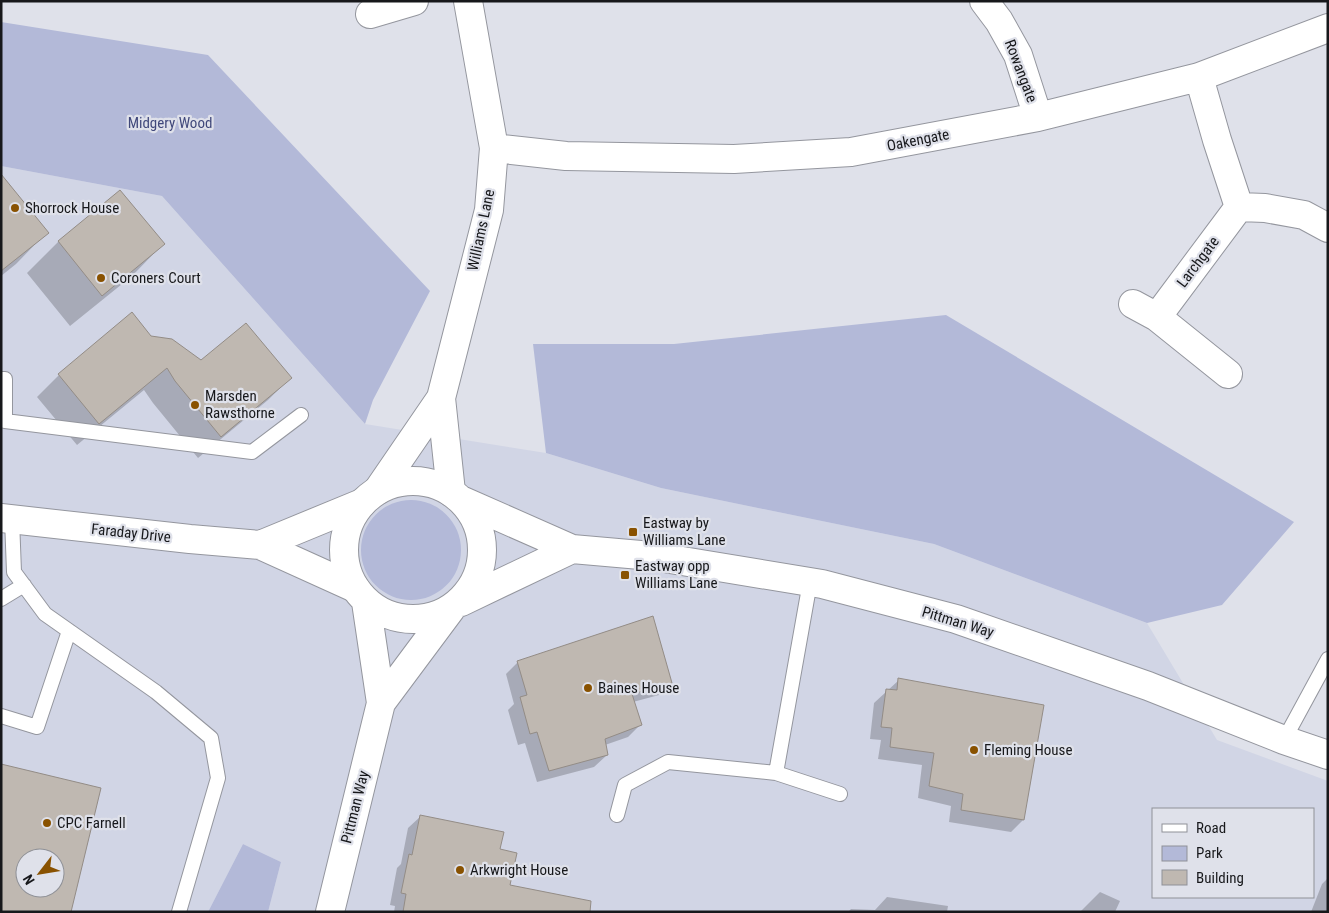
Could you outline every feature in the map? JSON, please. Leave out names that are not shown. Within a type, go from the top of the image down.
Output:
[{"type":"street","points":[[370,14],[414,1]]},
{"type":"street","name":"Williams Lane","points":[[370,497],[441,398],[488,210],[494,148],[468,1]]},
{"type":"street","name":"Rowangate","points":[[984,1],[1000,22],[1018,55],[1038,117]]},
{"type":"street","name":"Oakengate","points":[[494,148],[566,156],[724,159],[851,152],[1038,117],[1199,78],[1328,28]]},
{"type":"street","points":[[1199,78],[1239,206],[1265,208],[1304,215],[1328,228]]},
{"type":"street","name":"Larchgate","points":[[1157,317],[1239,206]]},
{"type":"street","points":[[1133,304],[1157,317],[1228,374]]},
{"type":"street","name":"Williams Lane","points":[[441,398],[456,496]]},
{"type":"street","points":[[414,481],[433,483],[456,496],[475,518],[482,540],[482,562],[474,584],[456,605],[430,618],[408,620],[386,614],[360,595],[345,567],[344,544],[349,522],[370,497],[395,483],[414,481]]},
{"type":"street","name":"Pittman Way","points":[[456,496],[572,549],[652,556],[810,582],[956,619],[1148,686],[1284,740],[1328,755]]},
{"type":"street","name":"Faraday Drive","points":[[260,545],[370,497]]},
{"type":"street","name":"Faraday Drive","points":[[7,518],[190,540],[260,545],[360,595]]},
{"type":"street","name":"Pittman Way","points":[[330,912],[381,703],[456,605],[572,549]]},
{"type":"street","name":"Pittman Way","points":[[360,595],[381,703]]},
{"type":"lane","points":[[1,379],[4,380],[4,421],[242,451],[252,452],[301,415]]},
{"type":"lane","points":[[7,518],[14,572],[45,614],[156,692],[211,738],[218,778],[179,912]]},
{"type":"lane","points":[[776,773],[810,582]]},
{"type":"lane","points":[[1,599],[24,585]]},
{"type":"lane","points":[[1,716],[37,726],[69,631]]},
{"type":"lane","points":[[1284,740],[1328,659]]},
{"type":"lane","points":[[617,815],[625,785],[668,762],[776,773],[840,794]]},
{"type":"shaded area","points":[[1,166],[162,196],[365,424],[546,453],[661,488],[934,544],[1147,623],[1217,740],[1328,781],[1328,912],[268,912],[281,862],[243,844],[208,912],[1,912]]},
{"type":"green space","name":"Midgery Wood","points":[[1,22],[208,55],[430,291],[373,400],[365,424],[162,196],[1,166]]},
{"type":"green space","points":[[946,315],[1294,522],[1222,605],[1147,623],[934,544],[661,488],[546,453],[533,344],[674,344]]},
{"type":"green space","points":[[411,500],[430,503],[447,514],[458,531],[461,550],[458,569],[447,586],[430,597],[411,600],[392,597],[375,586],[364,569],[361,550],[364,531],[375,514],[392,503]]},
{"type":"green space","points":[[243,844],[281,862],[268,912],[208,912]]},
{"type":"building","name":"Shorrock House","points":[[1,174],[49,233],[1,271]]},
{"type":"building","points":[[120,190],[165,244],[102,296],[58,241]]},
{"type":"building","points":[[132,312],[151,336],[172,339],[201,360],[246,323],[292,378],[221,437],[175,381],[167,368],[99,424],[58,374]]},
{"type":"building","name":"Baines House","points":[[653,616],[672,683],[632,694],[642,725],[605,739],[608,755],[549,771],[537,732],[530,734],[520,697],[527,695],[517,661]]},
{"type":"building","name":"Fleming House","points":[[898,678],[1044,705],[1024,820],[961,810],[963,794],[929,786],[934,753],[890,747],[892,728],[881,727],[886,689],[897,690]]},
{"type":"building","name":"CPC Farnell","points":[[1,764],[101,788],[71,912],[1,912]]},
{"type":"building","name":"Arkwright House","points":[[420,815],[504,832],[500,849],[517,853],[510,885],[591,901],[590,912],[403,912],[406,894],[401,893],[409,854],[412,855]]},
{"type":"place","name":"Shorrock House","points":[[15,208]]},
{"type":"place","name":"Coroners Court","points":[[101,278]]},
{"type":"place","name":"Marsden Rawsthorne","points":[[195,405]]},
{"type":"place","name":"Eastway by Williams Lane","points":[[633,532]]},
{"type":"place","name":"Eastway opp Williams Lane","points":[[625,575]]},
{"type":"place","name":"Baines House","points":[[588,688]]},
{"type":"place","name":"Fleming House","points":[[974,750]]},
{"type":"place","name":"CPC Farnell","points":[[47,823]]},
{"type":"place","name":"Arkwright House","points":[[460,870]]}]
